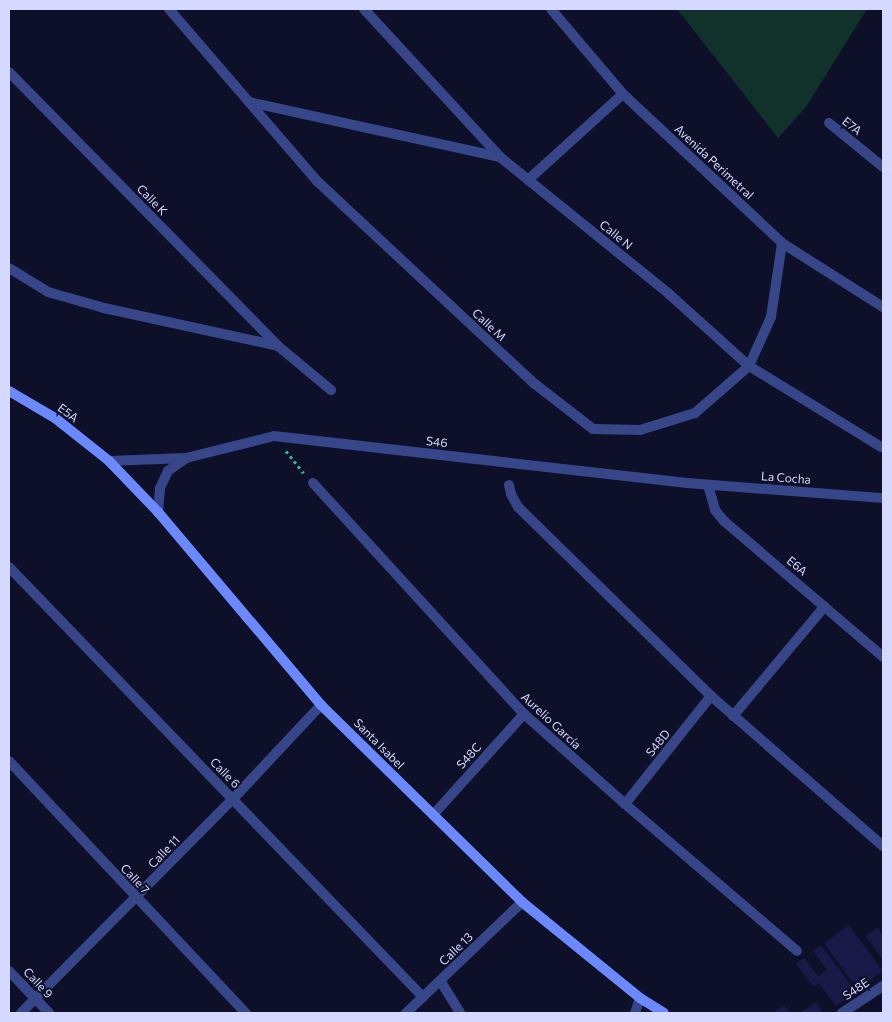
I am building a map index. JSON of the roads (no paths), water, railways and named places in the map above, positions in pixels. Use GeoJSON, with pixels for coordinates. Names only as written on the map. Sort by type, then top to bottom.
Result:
{"type":"FeatureCollection","features":[{"type":"Feature","properties":{"kind":"street","name":"Calle M"},"geometry":{"type":"LineString","coordinates":[[169,9],[317,181],[535,384],[593,428],[640,430],[695,413],[749,366],[771,317],[782,244]]}},
{"type":"Feature","properties":{"kind":"street","name":"Calle N"},"geometry":{"type":"LineString","coordinates":[[364,9],[500,157],[669,294],[749,366],[881,447]]}},
{"type":"Feature","properties":{"kind":"street","name":"Avenida Perimetral"},"geometry":{"type":"LineString","coordinates":[[551,9],[623,94],[782,244],[883,307]]}},
{"type":"Feature","properties":{"kind":"street","name":"Calle K"},"geometry":{"type":"LineString","coordinates":[[9,72],[278,346],[331,390]]}},
{"type":"Feature","properties":{"kind":"street"},"geometry":{"type":"LineString","coordinates":[[528,180],[623,94]]}},
{"type":"Feature","properties":{"kind":"street"},"geometry":{"type":"LineString","coordinates":[[249,102],[500,157]]}},
{"type":"Feature","properties":{"kind":"street","name":"E7A"},"geometry":{"type":"LineString","coordinates":[[829,123],[883,167]]}},
{"type":"Feature","properties":{"kind":"street","name":"Calle K"},"geometry":{"type":"LineString","coordinates":[[9,268],[48,292],[104,308],[278,346]]}},
{"type":"Feature","properties":{"kind":"street","name":"E5A"},"geometry":{"type":"LineString","coordinates":[[9,391],[55,418],[109,461]]}},
{"type":"Feature","properties":{"kind":"street","name":"S46"},"geometry":{"type":"LineString","coordinates":[[109,461],[186,458],[274,436],[687,483]]}},
{"type":"Feature","properties":{"kind":"street","name":"S46"},"geometry":{"type":"LineString","coordinates":[[158,512],[160,488],[168,471],[186,458]]}},
{"type":"Feature","properties":{"kind":"street","name":"Santa Isabel"},"geometry":{"type":"LineString","coordinates":[[109,461],[158,512],[321,705],[522,902],[640,998],[664,1013]]}},
{"type":"Feature","properties":{"kind":"street","name":"Aurelio García"},"geometry":{"type":"LineString","coordinates":[[313,483],[524,714],[625,804],[797,951]]}},
{"type":"Feature","properties":{"kind":"street","name":"La Cocha"},"geometry":{"type":"LineString","coordinates":[[687,483],[883,498]]}},
{"type":"Feature","properties":{"kind":"street"},"geometry":{"type":"LineString","coordinates":[[509,485],[511,494],[518,507],[711,696],[883,846]]}},
{"type":"Feature","properties":{"kind":"street","name":"E6A"},"geometry":{"type":"LineString","coordinates":[[708,485],[713,505],[724,521],[883,657]]}},
{"type":"Feature","properties":{"kind":"street","name":"Calle 6"},"geometry":{"type":"LineString","coordinates":[[9,567],[15,576],[423,997]]}},
{"type":"Feature","properties":{"kind":"street"},"geometry":{"type":"LineString","coordinates":[[733,716],[825,606]]}},
{"type":"Feature","properties":{"kind":"street","name":"S48D"},"geometry":{"type":"LineString","coordinates":[[625,804],[711,696]]}},
{"type":"Feature","properties":{"kind":"street","name":"Calle 11"},"geometry":{"type":"LineString","coordinates":[[21,1013],[233,799],[321,705]]}},
{"type":"Feature","properties":{"kind":"street","name":"S48C"},"geometry":{"type":"LineString","coordinates":[[433,815],[524,714]]}},
{"type":"Feature","properties":{"kind":"street","name":"Calle 7"},"geometry":{"type":"LineString","coordinates":[[9,760],[136,898],[246,1013]]}},
{"type":"Feature","properties":{"kind":"street","name":"Calle 13"},"geometry":{"type":"LineString","coordinates":[[406,1013],[441,982],[522,902]]}},
{"type":"Feature","properties":{"kind":"street","name":"Calle 9"},"geometry":{"type":"LineString","coordinates":[[9,971],[49,1013]]}},
{"type":"Feature","properties":{"kind":"street"},"geometry":{"type":"LineString","coordinates":[[441,982],[460,1013]]}},
{"type":"Feature","properties":{"kind":"street","name":"S48E"},"geometry":{"type":"LineString","coordinates":[[842,1013],[883,986]]}},
{"type":"Feature","properties":{"kind":"street"},"geometry":{"type":"LineString","coordinates":[[634,1013],[640,998]]}}]}
